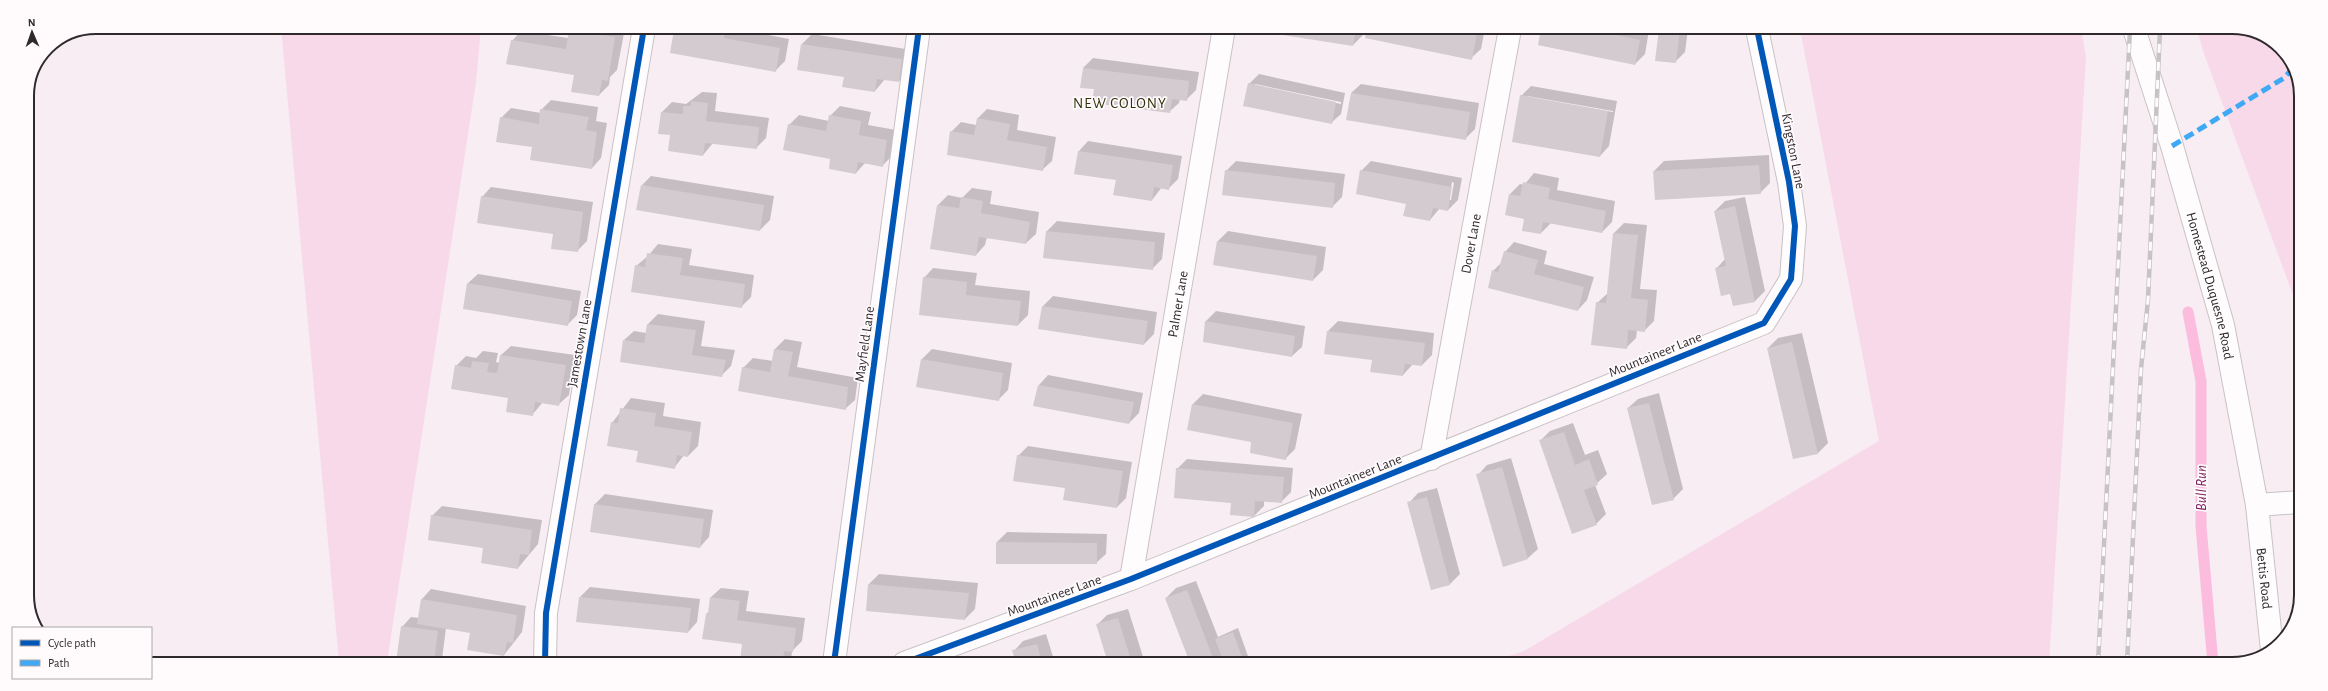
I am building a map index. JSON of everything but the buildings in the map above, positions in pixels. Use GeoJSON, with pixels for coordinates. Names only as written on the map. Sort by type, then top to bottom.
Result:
{"type":"FeatureCollection","features":[{"type":"Feature","properties":{"kind":"street","name":"Jamestown Lane"},"geometry":{"type":"LineString","coordinates":[[545,657],[546,613],[643,34]]}},
{"type":"Feature","properties":{"kind":"street","name":"Mayfield Lane"},"geometry":{"type":"LineString","coordinates":[[835,657],[918,34]]}},
{"type":"Feature","properties":{"kind":"street","name":"Palmer Lane"},"geometry":{"type":"LineString","coordinates":[[1131,579],[1223,34]]}},
{"type":"Feature","properties":{"kind":"street","name":"Dover Lane"},"geometry":{"type":"LineString","coordinates":[[1430,459],[1509,34]]}},
{"type":"Feature","properties":{"kind":"street","name":"Kingston Lane"},"geometry":{"type":"LineString","coordinates":[[1758,34],[1789,182],[1795,226],[1791,279]]}},
{"type":"Feature","properties":{"kind":"street","name":"Homestead Duquesne Road"},"geometry":{"type":"LineString","coordinates":[[2136,34],[2172,146],[2224,326],[2257,505]]}},
{"type":"Feature","properties":{"kind":"street","name":"Mountaineer Lane"},"geometry":{"type":"LineString","coordinates":[[920,657],[1131,579],[1764,323],[1791,279]]}},
{"type":"Feature","properties":{"kind":"street"},"geometry":{"type":"LineString","coordinates":[[2257,505],[2294,502]]}},
{"type":"Feature","properties":{"kind":"street","name":"Bettis Road"},"geometry":{"type":"LineString","coordinates":[[2257,505],[2271,643]]}},
{"type":"Feature","properties":{"kind":"shaded area"},"geometry":{"type":"Polygon","coordinates":[[[282,34],[480,34],[476,82],[388,657],[339,657],[282,34]]]}},
{"type":"Feature","properties":{"kind":"shaded area"},"geometry":{"type":"Polygon","coordinates":[[[1801,34],[2082,34],[2086,57],[2049,657],[1506,657],[1524,651],[1879,441],[1801,34]]]}},
{"type":"Feature","properties":{"kind":"shaded area"},"geometry":{"type":"Polygon","coordinates":[[[2198,34],[2232,34],[2248,36],[2266,44],[2276,52],[2286,65],[2292,80],[2294,92],[2294,298],[2203,51],[2198,34]]]}},
{"type":"Feature","properties":{"kind":"waterway","name":"Bull Run"},"geometry":{"type":"LineString","coordinates":[[2188,312],[2201,381],[2201,526],[2212,657]]}},
{"type":"Feature","properties":{"kind":"railway"},"geometry":{"type":"LineString","coordinates":[[2098,657],[2130,34]]}},
{"type":"Feature","properties":{"kind":"railway"},"geometry":{"type":"LineString","coordinates":[[2127,657],[2141,369],[2148,300],[2160,34]]}},
{"type":"Feature","properties":{"kind":"marked path"},"geometry":{"type":"LineString","coordinates":[[2172,146],[2284,78],[2289,72]]}},
{"type":"Feature","properties":{"kind":"cycle path"},"geometry":{"type":"LineString","coordinates":[[545,657],[546,613],[643,34]]}},
{"type":"Feature","properties":{"kind":"cycle path"},"geometry":{"type":"LineString","coordinates":[[835,657],[918,34]]}},
{"type":"Feature","properties":{"kind":"cycle path"},"geometry":{"type":"LineString","coordinates":[[920,657],[1131,579],[1764,323],[1791,279],[1795,226],[1789,182],[1758,34]]}},
{"type":"Feature","properties":{"kind":"district","name":"NEW COLONY"},"geometry":{"type":"Point","coordinates":[1120,103]}}]}
